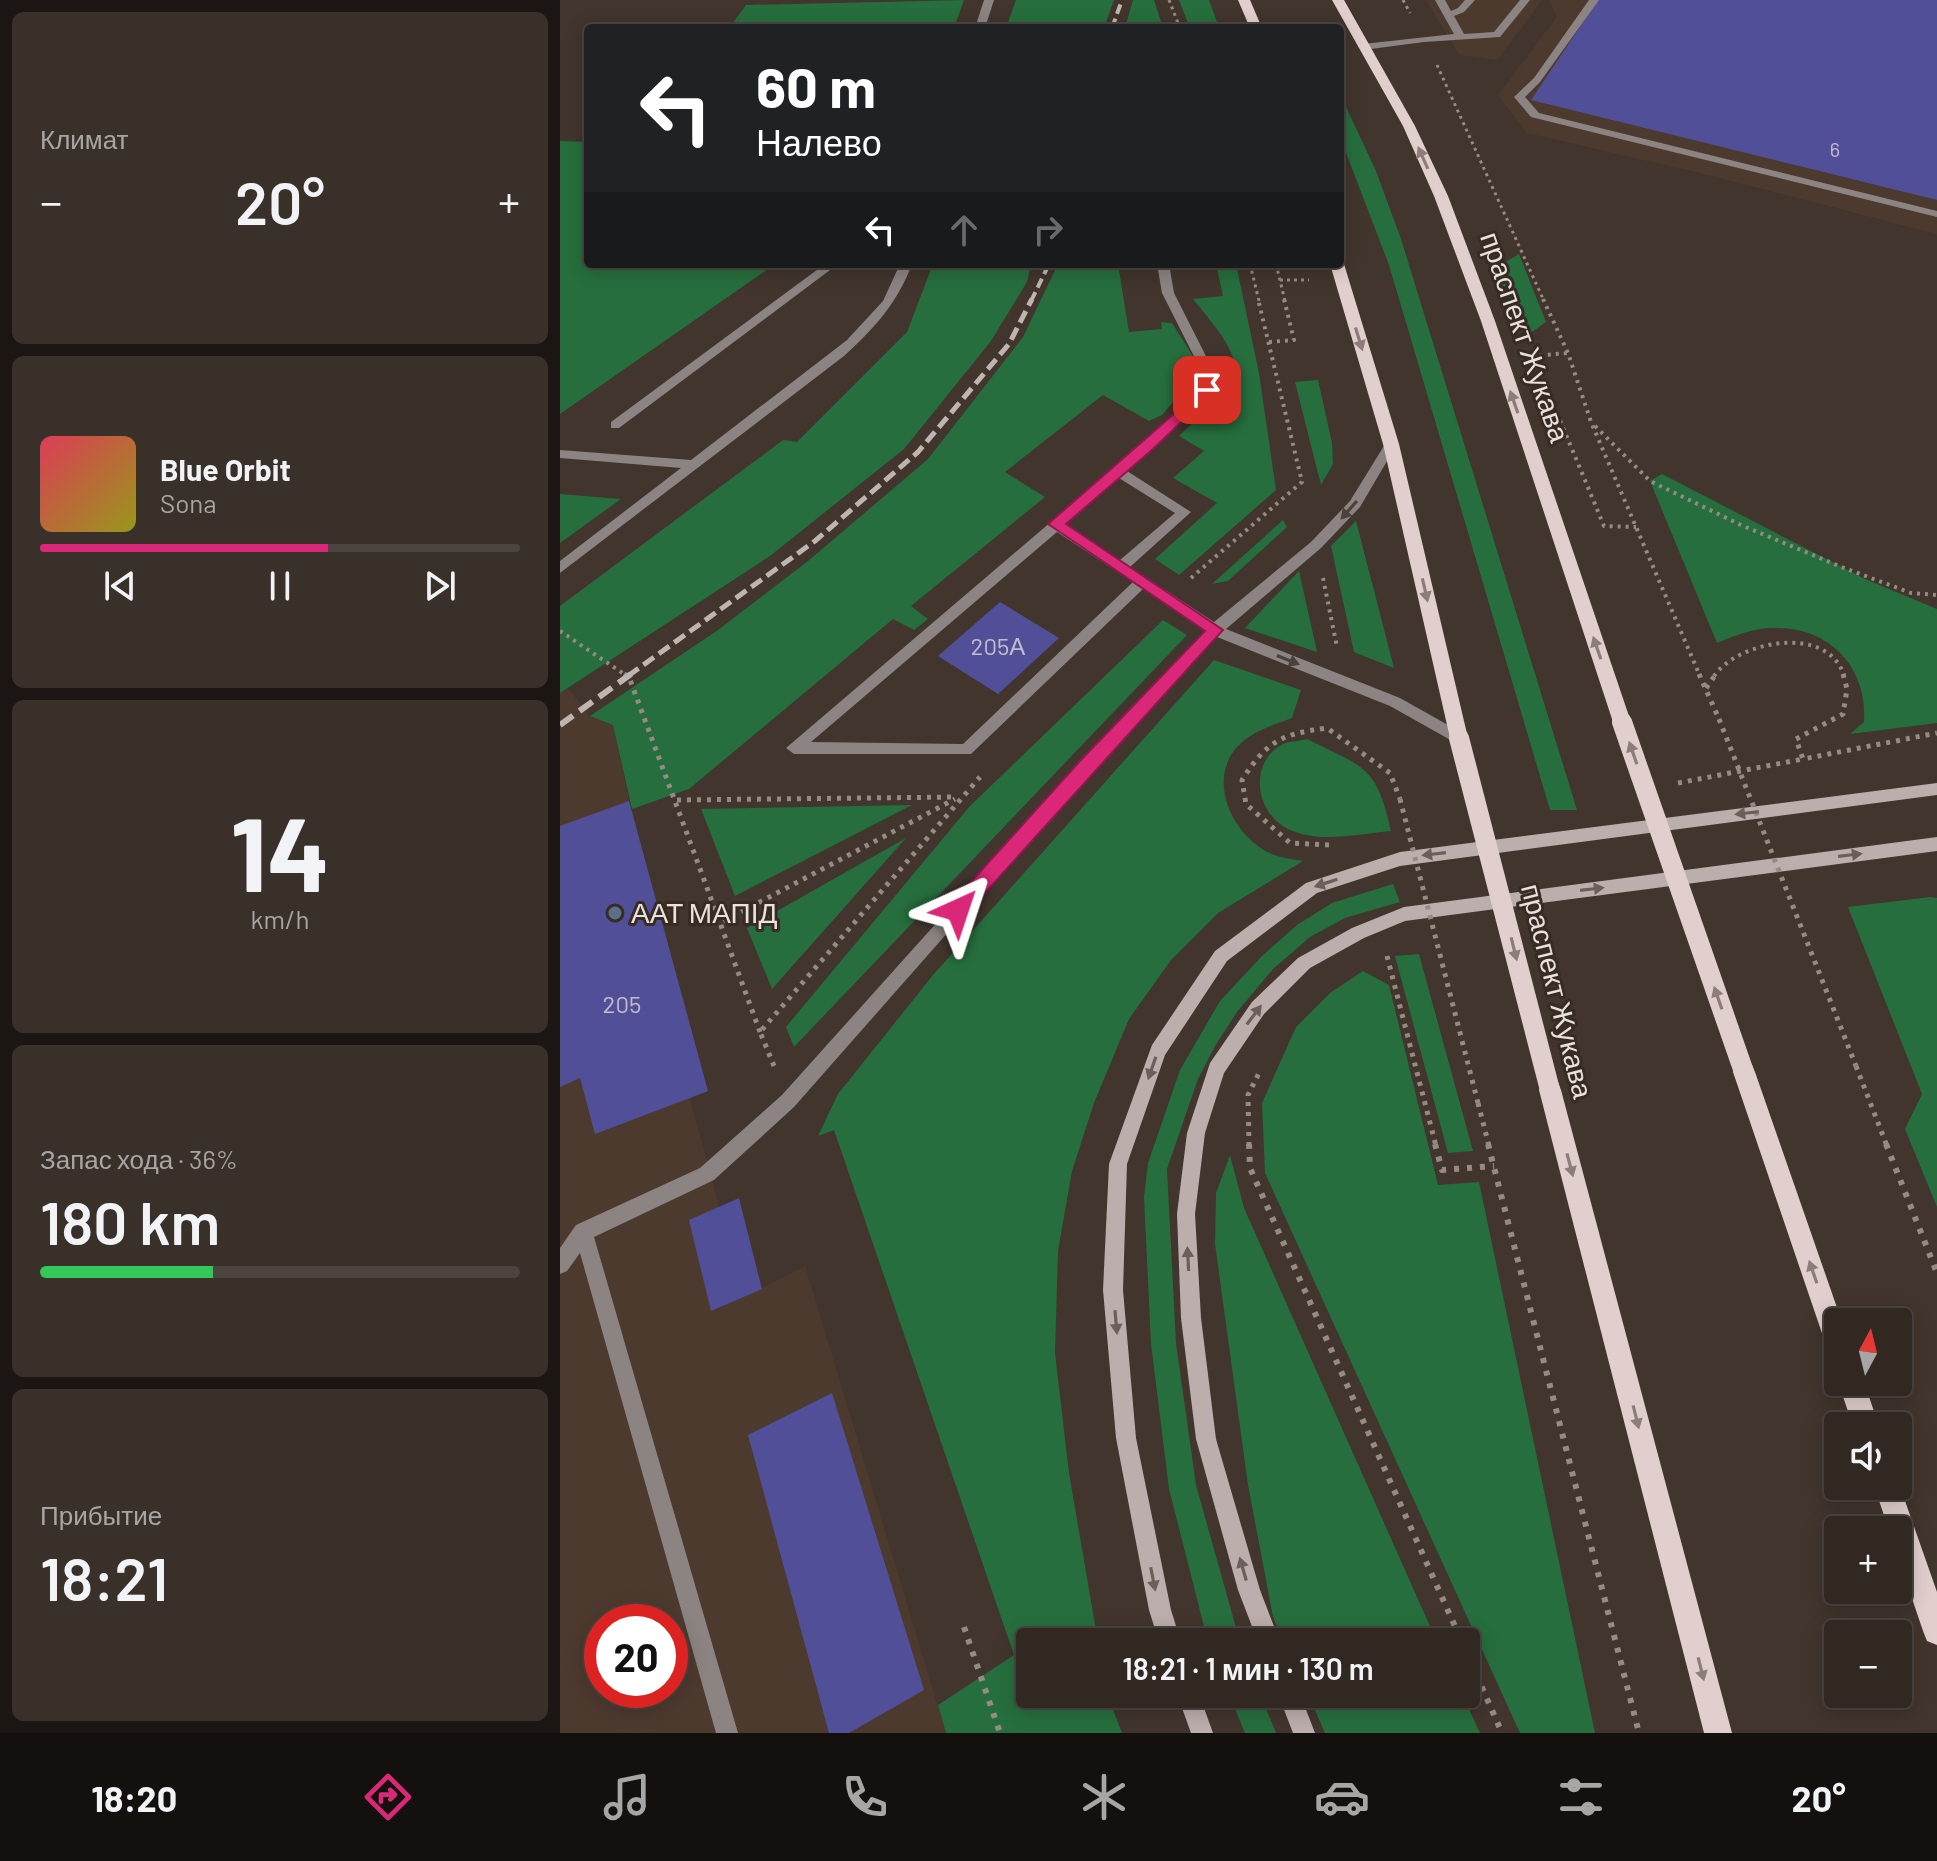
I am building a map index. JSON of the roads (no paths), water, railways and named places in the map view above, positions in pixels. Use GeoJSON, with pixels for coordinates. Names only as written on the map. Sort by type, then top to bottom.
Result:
{"type":"FeatureCollection","features":[{"type":"Feature","properties":{"kind":"main road"},"geometry":{"type":"LineString","coordinates":[[1244,0],[1254,24]]}},
{"type":"Feature","properties":{"kind":"main road","name":"праспект Жукава"},"geometry":{"type":"LineString","coordinates":[[1338,0],[1409,126],[1441,196],[1488,321],[1622,722],[1825,1308]]}},
{"type":"Feature","properties":{"kind":"main road","name":"праспект Жукава"},"geometry":{"type":"LineString","coordinates":[[1338,268],[1391,444],[1459,738],[1718,1733]]}},
{"type":"Feature","properties":{"kind":"main road"},"geometry":{"type":"LineString","coordinates":[[1166,1628],[1126,1438],[1113,1290],[1118,1164],[1158,1051],[1221,956],[1312,888],[1400,859],[1937,789]]}},
{"type":"Feature","properties":{"kind":"main road"},"geometry":{"type":"LineString","coordinates":[[1264,1628],[1249,1590],[1206,1439],[1191,1318],[1186,1214],[1196,1133],[1216,1069],[1258,1008],[1304,963],[1358,933],[1404,914],[1937,844]]}},
{"type":"Feature","properties":{"kind":"main road"},"geometry":{"type":"LineString","coordinates":[[1892,1500],[1937,1631]]}},
{"type":"Feature","properties":{"kind":"main road"},"geometry":{"type":"LineString","coordinates":[[1193,1708],[1202,1733]]}},
{"type":"Feature","properties":{"kind":"main road"},"geometry":{"type":"LineString","coordinates":[[1294,1708],[1304,1733]]}},
{"type":"Feature","properties":{"kind":"lane"},"geometry":{"type":"LineString","coordinates":[[981,24],[989,0]]}},
{"type":"Feature","properties":{"kind":"lane"},"geometry":{"type":"LineString","coordinates":[[1440,0],[1460,36]]}},
{"type":"Feature","properties":{"kind":"lane"},"geometry":{"type":"LineString","coordinates":[[1448,15],[1461,10],[1470,0]]}},
{"type":"Feature","properties":{"kind":"lane"},"geometry":{"type":"LineString","coordinates":[[1363,47],[1424,39],[1497,35],[1525,0]]}},
{"type":"Feature","properties":{"kind":"lane"},"geometry":{"type":"LineString","coordinates":[[1594,0],[1537,80],[1519,97],[1535,115],[1937,214]]}},
{"type":"Feature","properties":{"kind":"lane"},"geometry":{"type":"LineString","coordinates":[[615,425],[827,268]]}},
{"type":"Feature","properties":{"kind":"lane"},"geometry":{"type":"LineString","coordinates":[[560,568],[867,328],[896,293],[905,268]]}},
{"type":"Feature","properties":{"kind":"lane"},"geometry":{"type":"LineString","coordinates":[[1143,581],[966,750],[794,748],[1118,472],[1207,390],[1209,374],[1168,293],[1164,268]]}},
{"type":"Feature","properties":{"kind":"lane"},"geometry":{"type":"LineString","coordinates":[[560,1264],[583,1232],[707,1174],[788,1101],[1085,767],[1215,630],[1336,525],[1355,504],[1391,444]]}},
{"type":"Feature","properties":{"kind":"lane"},"geometry":{"type":"LineString","coordinates":[[560,454],[693,465]]}},
{"type":"Feature","properties":{"kind":"lane"},"geometry":{"type":"LineString","coordinates":[[1118,472],[1184,512],[1121,567]]}},
{"type":"Feature","properties":{"kind":"lane"},"geometry":{"type":"LineString","coordinates":[[1055,524],[1215,630],[1395,702],[1459,738]]}},
{"type":"Feature","properties":{"kind":"lane"},"geometry":{"type":"LineString","coordinates":[[583,1232],[727,1733]]}},
{"type":"Feature","properties":{"kind":"railway"},"geometry":{"type":"LineString","coordinates":[[1113,24],[1122,0]]}},
{"type":"Feature","properties":{"kind":"railway"},"geometry":{"type":"LineString","coordinates":[[1031,300],[1047,268]]}},
{"type":"Feature","properties":{"kind":"railway"},"geometry":{"type":"LineString","coordinates":[[628,676],[815,541],[918,452],[1009,344],[1031,300]]}},
{"type":"Feature","properties":{"kind":"railway"},"geometry":{"type":"LineString","coordinates":[[560,725],[631,674]]}},
{"type":"Feature","properties":{"kind":"place","name":"ААТ МАПІД"},"geometry":{"type":"Point","coordinates":[615,913]}}]}
